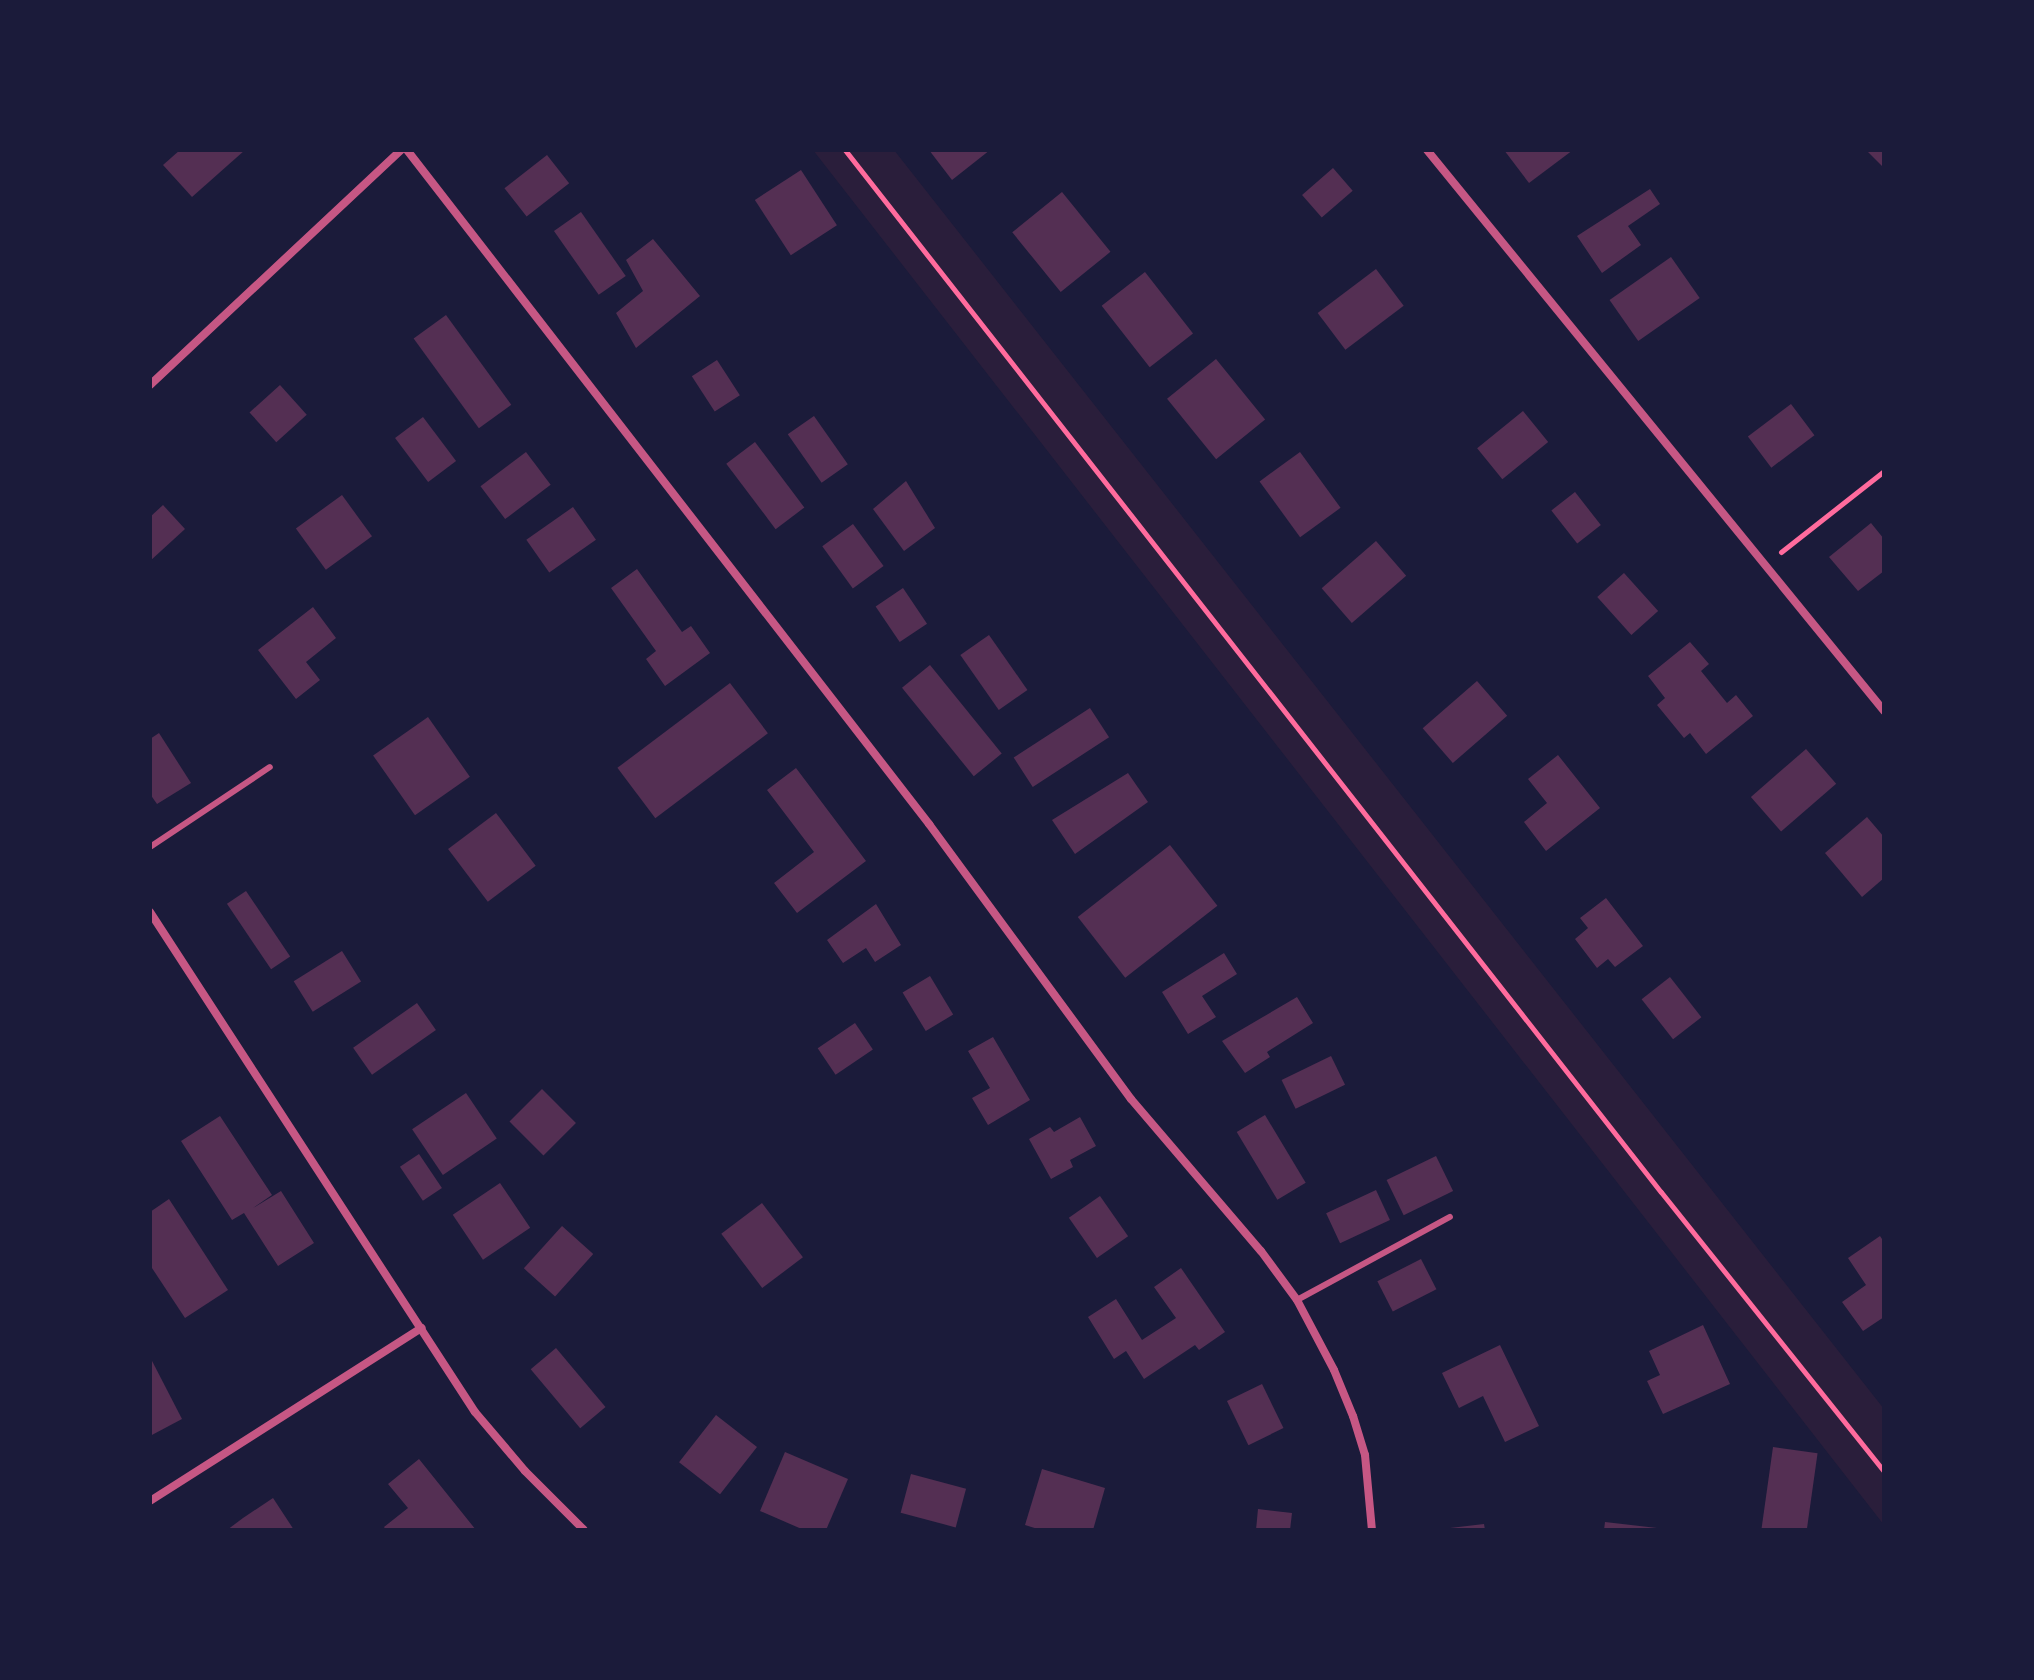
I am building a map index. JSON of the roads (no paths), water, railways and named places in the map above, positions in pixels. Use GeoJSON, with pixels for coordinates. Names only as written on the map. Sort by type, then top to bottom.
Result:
{"type":"FeatureCollection","features":[{"type":"Feature","properties":{"kind":"street"},"geometry":{"type":"LineString","coordinates":[[150,385],[401,150]]}},
{"type":"Feature","properties":{"kind":"street"},"geometry":{"type":"LineString","coordinates":[[407,150],[929,824],[1131,1099],[1261,1251],[1297,1300],[1334,1370],[1353,1416],[1365,1455],[1372,1530]]}},
{"type":"Feature","properties":{"kind":"street"},"geometry":{"type":"LineString","coordinates":[[1427,150],[1884,711]]}},
{"type":"Feature","properties":{"kind":"street"},"geometry":{"type":"LineString","coordinates":[[150,912],[475,1412],[525,1471],[584,1530]]}},
{"type":"Feature","properties":{"kind":"street"},"geometry":{"type":"LineString","coordinates":[[150,1501],[422,1328]]}},
{"type":"Feature","properties":{"kind":"lane"},"geometry":{"type":"LineString","coordinates":[[150,847],[270,767]]}},
{"type":"Feature","properties":{"kind":"lane"},"geometry":{"type":"LineString","coordinates":[[1297,1300],[1450,1217]]}}]}
